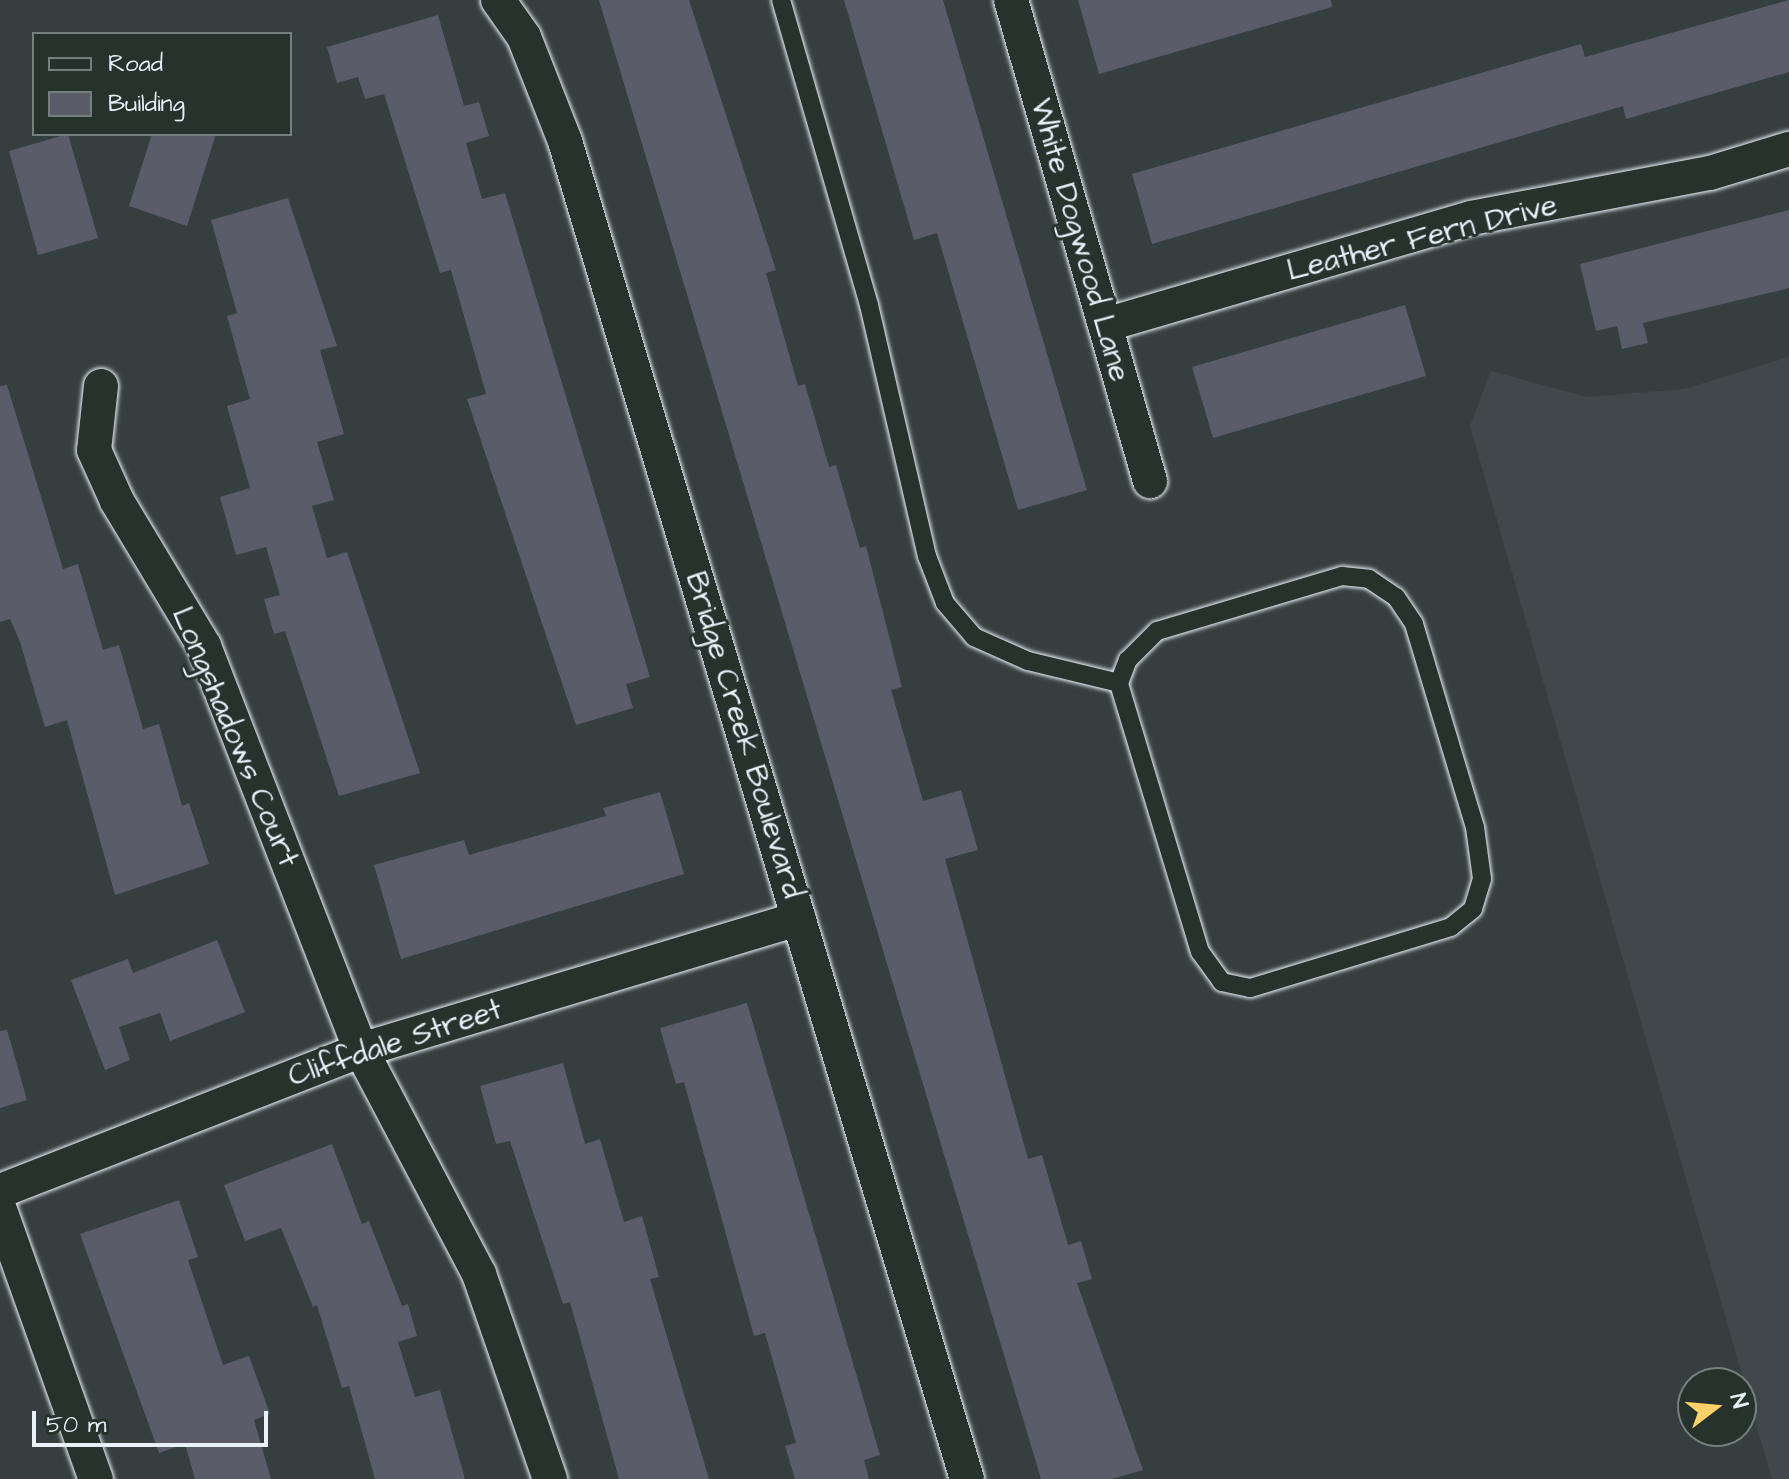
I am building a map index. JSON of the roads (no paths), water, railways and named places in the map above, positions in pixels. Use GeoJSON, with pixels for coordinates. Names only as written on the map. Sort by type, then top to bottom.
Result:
{"type":"FeatureCollection","features":[{"type":"Feature","properties":{"kind":"street","name":"Bridge Creek Boulevard"},"geometry":{"type":"LineString","coordinates":[[498,0],[524,37],[565,141],[967,1479]]}},
{"type":"Feature","properties":{"kind":"street","name":"White Dogwood Lane"},"geometry":{"type":"LineString","coordinates":[[1011,0],[1150,481]]}},
{"type":"Feature","properties":{"kind":"street","name":"Leather Fern Drive"},"geometry":{"type":"LineString","coordinates":[[1105,325],[1471,218],[1710,173],[1789,149]]}},
{"type":"Feature","properties":{"kind":"street","name":"Longshadows Court"},"geometry":{"type":"LineString","coordinates":[[101,386],[94,450],[117,501],[204,646],[361,1050],[479,1274],[550,1479]]}},
{"type":"Feature","properties":{"kind":"street","name":"Cliffdale Street"},"geometry":{"type":"LineString","coordinates":[[0,1191],[361,1050],[799,919]]}},
{"type":"Feature","properties":{"kind":"street"},"geometry":{"type":"LineString","coordinates":[[0,1210],[96,1479]]}},
{"type":"Feature","properties":{"kind":"lane"},"geometry":{"type":"LineString","coordinates":[[781,0],[869,305],[927,556],[945,603],[974,637],[1028,661],[1119,683]]}},
{"type":"Feature","properties":{"kind":"lane"},"geometry":{"type":"LineString","coordinates":[[1342,576],[1369,579],[1396,597],[1414,624],[1475,827],[1482,879],[1473,909],[1451,927],[1250,988],[1222,982],[1200,952],[1119,683],[1128,660],[1157,631],[1342,576]]}}]}
